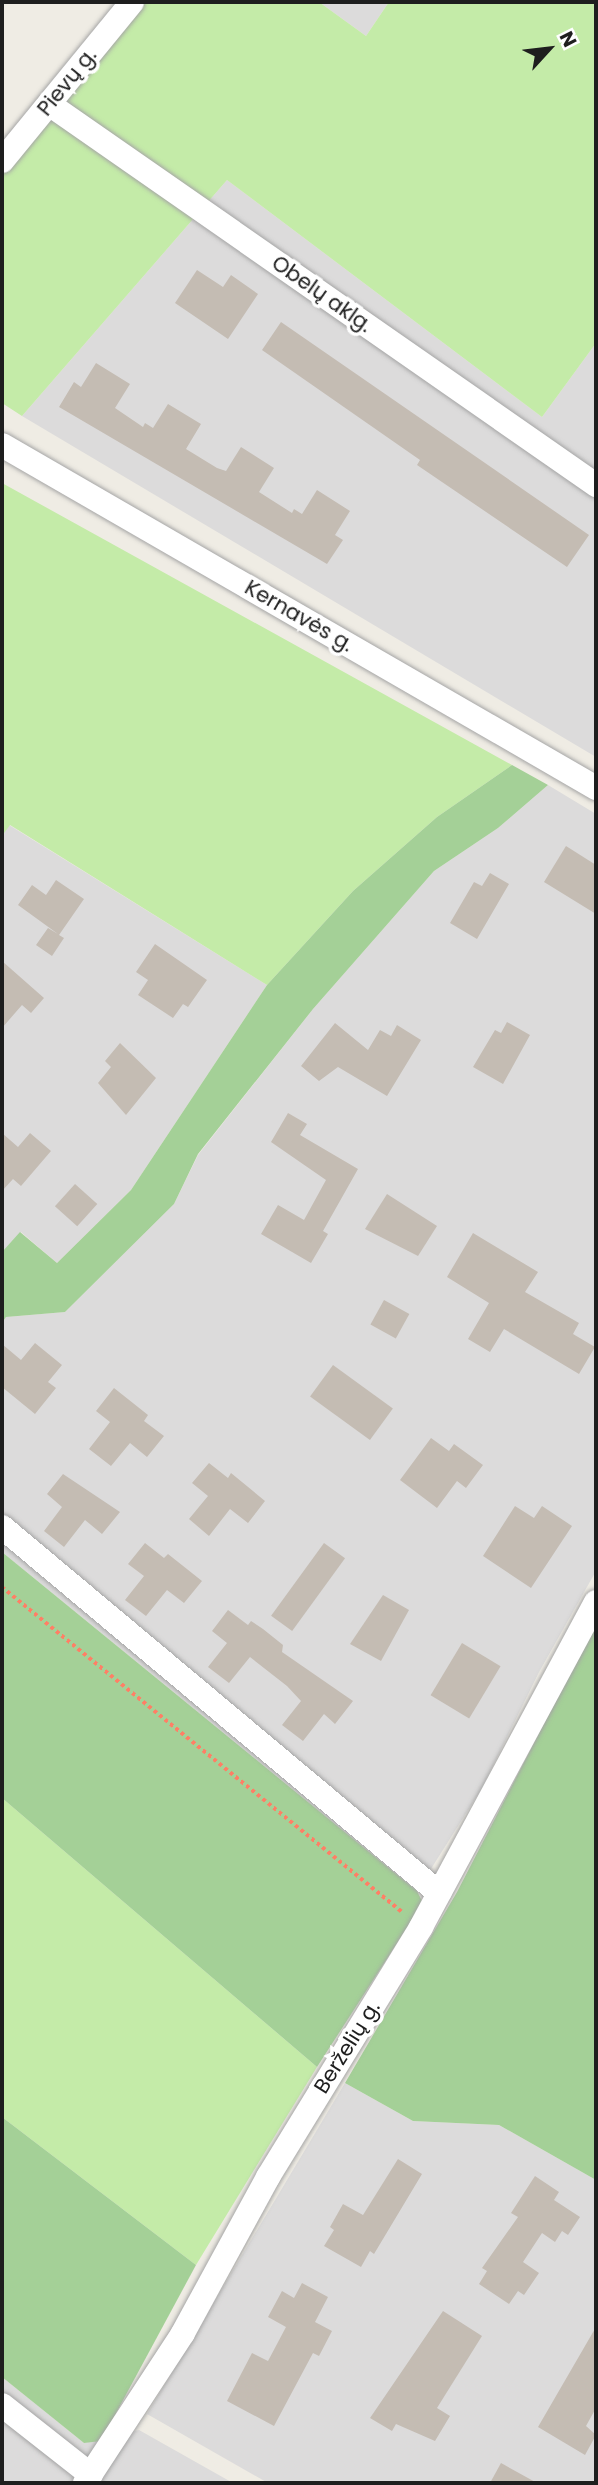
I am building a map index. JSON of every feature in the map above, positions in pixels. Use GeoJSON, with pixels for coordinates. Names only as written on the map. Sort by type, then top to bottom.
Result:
{"type":"FeatureCollection","features":[{"type":"Feature","properties":{"kind":"street","name":"Pievų g."},"geometry":{"type":"LineString","coordinates":[[2,161],[132,2]]}},
{"type":"Feature","properties":{"kind":"street","name":"Obelų aklg."},"geometry":{"type":"LineString","coordinates":[[49,104],[596,485]]}},
{"type":"Feature","properties":{"kind":"street","name":"Kernavės g."},"geometry":{"type":"LineString","coordinates":[[2,445],[596,788]]}},
{"type":"Feature","properties":{"kind":"street"},"geometry":{"type":"LineString","coordinates":[[2,1527],[439,1893]]}},
{"type":"Feature","properties":{"kind":"street","name":"Berželių g."},"geometry":{"type":"LineString","coordinates":[[88,2479],[183,2333],[268,2176],[421,1927],[596,1602]]}},
{"type":"Feature","properties":{"kind":"street"},"geometry":{"type":"LineString","coordinates":[[2,2405],[88,2479]]}},
{"type":"Feature","properties":{"kind":"path"},"geometry":{"type":"LineString","coordinates":[[2,1587],[421,1927]]}},
{"type":"Feature","properties":{"kind":"shaded area"},"geometry":{"type":"Polygon","coordinates":[[[319,2],[389,2],[366,36],[319,2]]]}},
{"type":"Feature","properties":{"kind":"shaded area"},"geometry":{"type":"Polygon","coordinates":[[[227,180],[542,417],[596,343],[596,757],[22,416],[227,180]]]}},
{"type":"Feature","properties":{"kind":"shaded area"},"geometry":{"type":"Polygon","coordinates":[[[548,785],[596,814],[596,1571],[539,1672],[482,1788],[417,1891],[2,1552],[2,1323],[6,1317],[65,1312],[174,1204],[198,1155],[313,1009],[434,871],[498,828],[548,785]]]}},
{"type":"Feature","properties":{"kind":"shaded area"},"geometry":{"type":"Polygon","coordinates":[[[9,825],[267,985],[131,1190],[57,1263],[21,1232],[2,1252],[2,836],[9,825]]]}},
{"type":"Feature","properties":{"kind":"shaded area"},"geometry":{"type":"Polygon","coordinates":[[[345,2083],[413,2121],[499,2125],[596,2180],[596,2483],[268,2483],[147,2414],[345,2083]]]}},
{"type":"Feature","properties":{"kind":"shaded area"},"geometry":{"type":"Polygon","coordinates":[[[2,2377],[84,2443],[139,2430],[233,2483],[2,2483],[2,2377]]]}},
{"type":"Feature","properties":{"kind":"green space"},"geometry":{"type":"Polygon","coordinates":[[[143,2],[319,2],[366,36],[389,2],[596,2],[596,343],[542,417],[227,180],[22,416],[2,403],[2,175],[143,2]]]}},
{"type":"Feature","properties":{"kind":"green space"},"geometry":{"type":"Polygon","coordinates":[[[2,483],[512,765],[437,817],[353,891],[267,985],[10,825],[2,836],[2,483]]]}},
{"type":"Feature","properties":{"kind":"green space"},"geometry":{"type":"Polygon","coordinates":[[[512,765],[548,785],[498,828],[434,871],[313,1009],[198,1154],[174,1204],[65,1312],[6,1317],[2,1323],[2,1252],[20,1232],[57,1263],[131,1190],[267,985],[353,891],[437,817],[512,765]]]}},
{"type":"Feature","properties":{"kind":"green space"},"geometry":{"type":"Polygon","coordinates":[[[2,1552],[417,1891],[423,1903],[317,2067],[2,1798],[2,1552]]]}},
{"type":"Feature","properties":{"kind":"green space"},"geometry":{"type":"Polygon","coordinates":[[[596,1623],[596,2180],[499,2125],[413,2121],[345,2083],[457,1892],[596,1623]]]}},
{"type":"Feature","properties":{"kind":"green space"},"geometry":{"type":"Polygon","coordinates":[[[2,1798],[317,2067],[196,2265],[2,2117],[2,1798]]]}},
{"type":"Feature","properties":{"kind":"green space"},"geometry":{"type":"Polygon","coordinates":[[[2,2117],[196,2265],[101,2441],[84,2443],[2,2377],[2,2117]]]}},
{"type":"Feature","properties":{"kind":"building"},"geometry":{"type":"Polygon","coordinates":[[[197,270],[223,287],[231,275],[258,294],[228,339],[175,303],[197,270]]]}},
{"type":"Feature","properties":{"kind":"building"},"geometry":{"type":"Polygon","coordinates":[[[281,322],[589,535],[567,567],[417,465],[420,460],[262,350],[281,322]]]}},
{"type":"Feature","properties":{"kind":"building"},"geometry":{"type":"Polygon","coordinates":[[[96,363],[130,384],[115,408],[143,427],[145,423],[153,428],[168,404],[201,424],[186,449],[217,468],[226,471],[241,447],[274,468],[259,492],[292,513],[294,509],[302,514],[317,490],[350,511],[335,535],[343,540],[327,564],[59,407],[74,382],[81,387],[96,363]]]}},
{"type":"Feature","properties":{"kind":"building"},"geometry":{"type":"Polygon","coordinates":[[[566,846],[596,865],[596,914],[544,882],[566,846]]]}},
{"type":"Feature","properties":{"kind":"building"},"geometry":{"type":"Polygon","coordinates":[[[490,873],[509,884],[477,939],[450,923],[474,882],[482,886],[490,873]]]}},
{"type":"Feature","properties":{"kind":"building"},"geometry":{"type":"Polygon","coordinates":[[[56,880],[84,899],[59,935],[64,938],[52,956],[36,945],[48,928],[58,934],[18,905],[32,885],[46,895],[56,880]]]}},
{"type":"Feature","properties":{"kind":"building"},"geometry":{"type":"Polygon","coordinates":[[[155,944],[207,980],[188,1007],[183,1004],[173,1018],[138,995],[148,980],[136,972],[155,944]]]}},
{"type":"Feature","properties":{"kind":"building"},"geometry":{"type":"Polygon","coordinates":[[[2,961],[44,998],[31,1013],[22,1005],[2,1028],[2,961]]]}},
{"type":"Feature","properties":{"kind":"building"},"geometry":{"type":"Polygon","coordinates":[[[507,1022],[530,1035],[503,1084],[473,1067],[495,1030],[501,1033],[507,1022]]]}},
{"type":"Feature","properties":{"kind":"building"},"geometry":{"type":"Polygon","coordinates":[[[335,1023],[368,1050],[380,1030],[391,1036],[397,1025],[421,1040],[387,1096],[338,1067],[319,1081],[301,1066],[335,1023]]]}},
{"type":"Feature","properties":{"kind":"building"},"geometry":{"type":"Polygon","coordinates":[[[120,1043],[156,1078],[126,1115],[98,1083],[111,1067],[105,1061],[120,1043]]]}},
{"type":"Feature","properties":{"kind":"building"},"geometry":{"type":"Polygon","coordinates":[[[288,1113],[307,1124],[300,1135],[358,1169],[323,1231],[328,1234],[311,1263],[261,1234],[278,1205],[304,1220],[326,1180],[271,1142],[288,1113]]]}},
{"type":"Feature","properties":{"kind":"building"},"geometry":{"type":"Polygon","coordinates":[[[2,1133],[18,1147],[30,1133],[51,1151],[21,1186],[13,1179],[2,1191],[2,1133]]]}},
{"type":"Feature","properties":{"kind":"building"},"geometry":{"type":"Polygon","coordinates":[[[75,1184],[97,1204],[77,1226],[55,1206],[75,1184]]]}},
{"type":"Feature","properties":{"kind":"building"},"geometry":{"type":"Polygon","coordinates":[[[387,1194],[437,1226],[418,1256],[365,1229],[387,1194]]]}},
{"type":"Feature","properties":{"kind":"building"},"geometry":{"type":"Polygon","coordinates":[[[473,1233],[538,1272],[525,1292],[579,1323],[573,1334],[595,1347],[579,1374],[504,1329],[490,1352],[468,1339],[489,1303],[447,1277],[473,1233]]]}},
{"type":"Feature","properties":{"kind":"building"},"geometry":{"type":"Polygon","coordinates":[[[384,1300],[409,1314],[396,1339],[370,1324],[384,1300]]]}},
{"type":"Feature","properties":{"kind":"building"},"geometry":{"type":"Polygon","coordinates":[[[35,1343],[62,1365],[48,1382],[56,1388],[35,1414],[2,1387],[2,1344],[21,1360],[35,1343]]]}},
{"type":"Feature","properties":{"kind":"building"},"geometry":{"type":"Polygon","coordinates":[[[333,1365],[393,1408],[370,1440],[310,1397],[333,1365]]]}},
{"type":"Feature","properties":{"kind":"building"},"geometry":{"type":"Polygon","coordinates":[[[114,1388],[148,1415],[144,1421],[164,1436],[147,1457],[130,1443],[111,1466],[89,1449],[110,1422],[96,1411],[114,1388]]]}},
{"type":"Feature","properties":{"kind":"building"},"geometry":{"type":"Polygon","coordinates":[[[431,1438],[449,1451],[454,1444],[483,1465],[466,1488],[457,1481],[437,1508],[400,1480],[431,1438]]]}},
{"type":"Feature","properties":{"kind":"building"},"geometry":{"type":"Polygon","coordinates":[[[209,1463],[228,1478],[231,1473],[265,1501],[248,1523],[230,1509],[209,1536],[189,1519],[208,1496],[192,1483],[209,1463]]]}},
{"type":"Feature","properties":{"kind":"building"},"geometry":{"type":"Polygon","coordinates":[[[63,1474],[120,1512],[102,1534],[85,1520],[64,1547],[44,1531],[62,1507],[47,1494],[63,1474]]]}},
{"type":"Feature","properties":{"kind":"building"},"geometry":{"type":"Polygon","coordinates":[[[515,1506],[534,1518],[542,1506],[572,1526],[531,1588],[483,1556],[515,1506]]]}},
{"type":"Feature","properties":{"kind":"building"},"geometry":{"type":"Polygon","coordinates":[[[145,1543],[164,1558],[168,1554],[202,1581],[184,1603],[167,1590],[146,1616],[125,1600],[144,1576],[128,1564],[145,1543]]]}},
{"type":"Feature","properties":{"kind":"building"},"geometry":{"type":"Polygon","coordinates":[[[324,1543],[345,1558],[292,1631],[271,1616],[324,1543]]]}},
{"type":"Feature","properties":{"kind":"building"},"geometry":{"type":"Polygon","coordinates":[[[383,1595],[409,1610],[381,1661],[350,1644],[383,1595]]]}},
{"type":"Feature","properties":{"kind":"building"},"geometry":{"type":"Polygon","coordinates":[[[228,1610],[248,1625],[251,1621],[263,1629],[283,1645],[282,1652],[353,1701],[335,1724],[324,1714],[303,1741],[282,1725],[301,1701],[287,1686],[250,1657],[229,1683],[208,1667],[227,1643],[212,1631],[228,1610]]]}},
{"type":"Feature","properties":{"kind":"building"},"geometry":{"type":"Polygon","coordinates":[[[462,1643],[501,1666],[469,1718],[431,1695],[462,1643]]]}},
{"type":"Feature","properties":{"kind":"building"},"geometry":{"type":"Polygon","coordinates":[[[398,2159],[422,2174],[374,2254],[370,2251],[361,2267],[324,2246],[334,2230],[330,2227],[343,2204],[363,2215],[398,2159]]]}},
{"type":"Feature","properties":{"kind":"building"},"geometry":{"type":"Polygon","coordinates":[[[535,2176],[559,2192],[554,2200],[580,2217],[568,2235],[562,2231],[555,2242],[542,2233],[523,2262],[539,2273],[524,2295],[518,2291],[509,2304],[479,2284],[487,2271],[482,2268],[518,2217],[511,2213],[535,2176]]]}},
{"type":"Feature","properties":{"kind":"building"},"geometry":{"type":"Polygon","coordinates":[[[302,2283],[328,2297],[315,2322],[332,2331],[319,2356],[313,2353],[274,2426],[227,2401],[252,2353],[268,2361],[286,2327],[268,2317],[282,2291],[294,2298],[302,2283]]]}},
{"type":"Feature","properties":{"kind":"building"},"geometry":{"type":"Polygon","coordinates":[[[443,2311],[482,2336],[437,2408],[450,2416],[435,2441],[396,2424],[392,2431],[370,2418],[443,2311]]]}},
{"type":"Feature","properties":{"kind":"building"},"geometry":{"type":"Polygon","coordinates":[[[596,2327],[596,2408],[586,2426],[596,2435],[585,2455],[538,2427],[596,2327]]]}},
{"type":"Feature","properties":{"kind":"building"},"geometry":{"type":"Polygon","coordinates":[[[501,2463],[537,2483],[490,2483],[501,2463]]]}}]}
